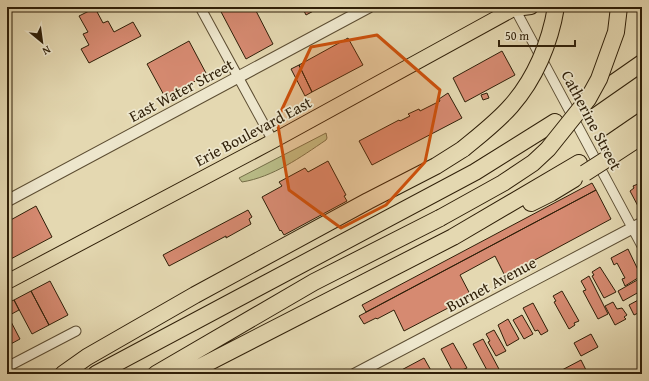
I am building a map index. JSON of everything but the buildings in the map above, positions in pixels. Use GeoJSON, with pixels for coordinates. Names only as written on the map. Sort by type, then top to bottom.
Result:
{"type":"FeatureCollection","features":[{"type":"Feature","properties":{"kind":"highway"},"geometry":{"type":"LineString","coordinates":[[64,374],[86,357],[195,295],[436,166],[463,149],[496,122],[526,87],[538,65],[548,39],[556,7]]}},
{"type":"Feature","properties":{"kind":"highway"},"geometry":{"type":"LineString","coordinates":[[156,374],[314,282],[440,218],[504,183],[533,163],[548,149],[588,99],[599,79],[616,32],[619,7]]}},
{"type":"Feature","properties":{"kind":"highway"},"geometry":{"type":"LineString","coordinates":[[96,374],[475,172],[586,102],[642,63]]}},
{"type":"Feature","properties":{"kind":"highway"},"geometry":{"type":"LineString","coordinates":[[610,150],[642,121]]}},
{"type":"Feature","properties":{"kind":"highway"},"geometry":{"type":"LineString","coordinates":[[186,374],[453,237],[582,168],[610,150],[642,136]]}},
{"type":"Feature","properties":{"kind":"main road","name":"Erie Boulevard East"},"geometry":{"type":"LineString","coordinates":[[7,282],[273,140],[515,8],[531,7]]}},
{"type":"Feature","properties":{"kind":"street"},"geometry":{"type":"LineString","coordinates":[[200,7],[273,140]]}},
{"type":"Feature","properties":{"kind":"street","name":"East Water Street"},"geometry":{"type":"LineString","coordinates":[[7,201],[369,7]]}},
{"type":"Feature","properties":{"kind":"street","name":"Catherine Street"},"geometry":{"type":"LineString","coordinates":[[515,8],[637,225],[642,246]]}},
{"type":"Feature","properties":{"kind":"street","name":"Burnet Avenue"},"geometry":{"type":"LineString","coordinates":[[355,374],[637,225]]}},
{"type":"Feature","properties":{"kind":"street"},"geometry":{"type":"LineString","coordinates":[[7,367],[76,331]]}},
{"type":"Feature","properties":{"kind":"highlighted area"},"geometry":{"type":"Polygon","coordinates":[[[377,35],[440,90],[425,162],[386,205],[341,228],[289,190],[277,120],[311,47],[377,35]]]}},
{"type":"Feature","properties":{"kind":"green space"},"geometry":{"type":"Polygon","coordinates":[[[326,133],[326,140],[286,166],[265,176],[242,182],[239,178],[326,133]]]}}]}
